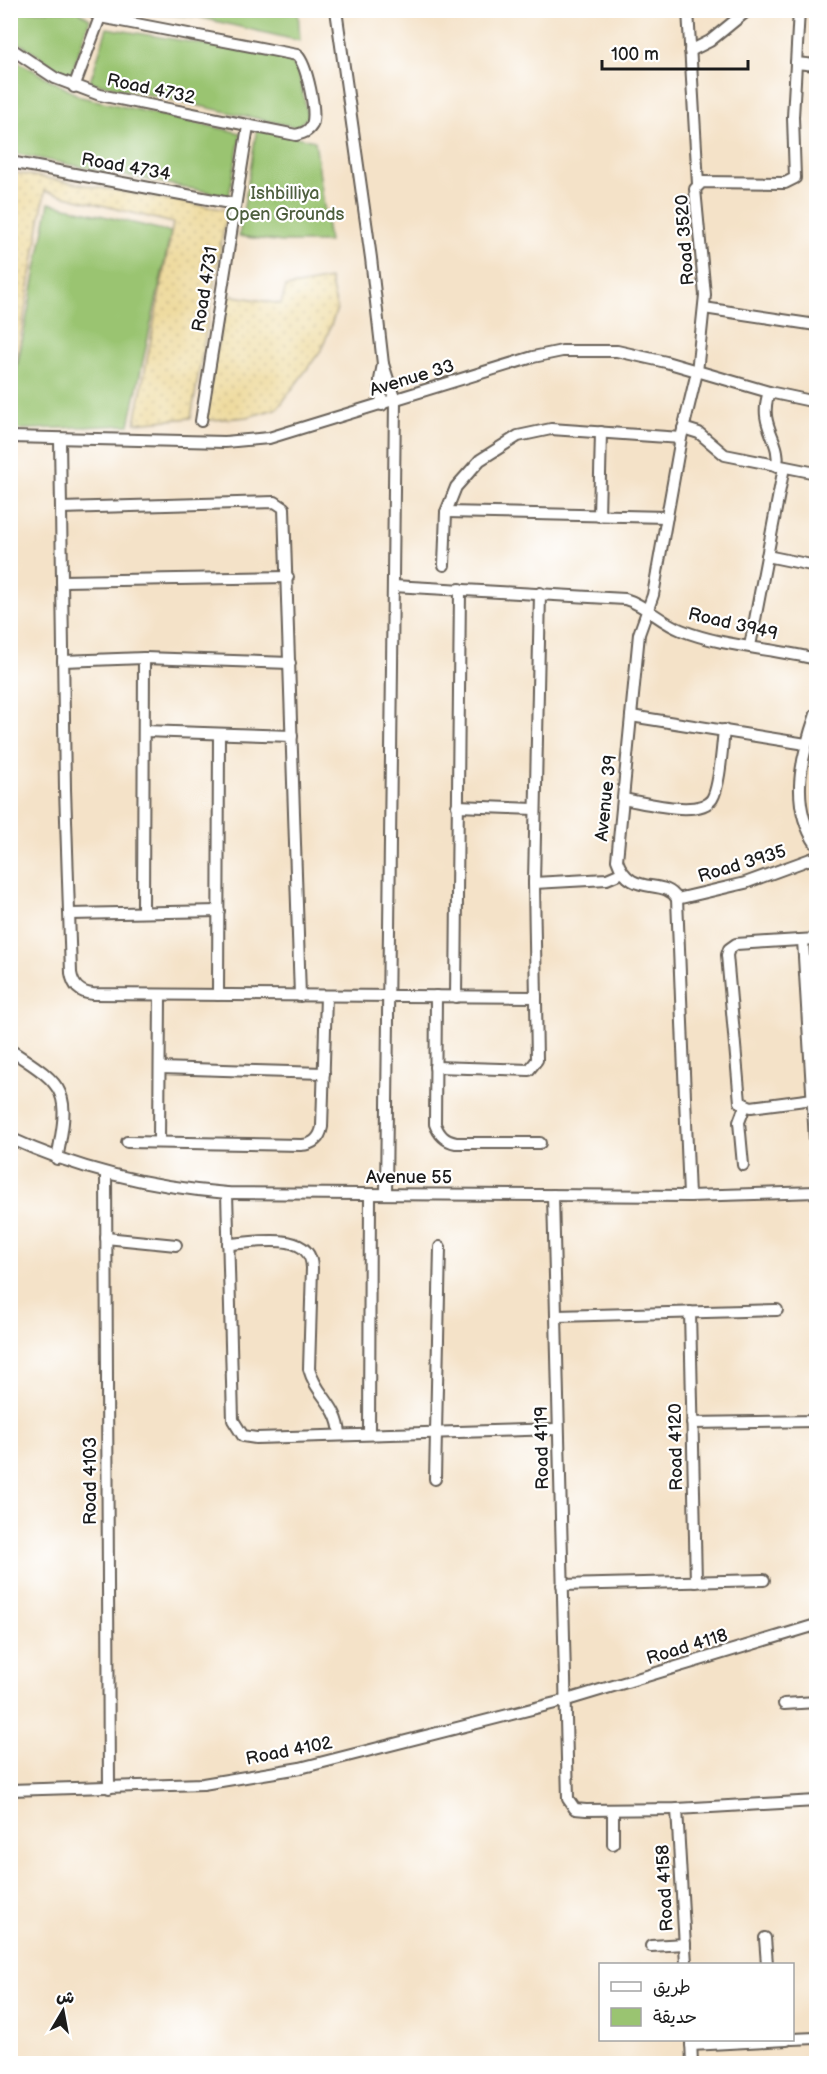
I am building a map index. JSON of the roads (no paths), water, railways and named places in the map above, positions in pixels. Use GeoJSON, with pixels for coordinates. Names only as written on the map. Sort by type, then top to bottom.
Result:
{"type":"FeatureCollection","features":[{"type":"Feature","properties":{"kind":"street"},"geometry":{"type":"LineString","coordinates":[[74,87],[100,17],[90,10]]}},
{"type":"Feature","properties":{"kind":"street"},"geometry":{"type":"LineString","coordinates":[[336,10],[370,246],[383,364],[395,401],[386,1194]]}},
{"type":"Feature","properties":{"kind":"street"},"geometry":{"type":"LineString","coordinates":[[688,10],[698,184]]}},
{"type":"Feature","properties":{"kind":"street"},"geometry":{"type":"LineString","coordinates":[[690,51],[710,41],[748,10]]}},
{"type":"Feature","properties":{"kind":"street","name":"Road 3520"},"geometry":{"type":"LineString","coordinates":[[697,372],[704,308],[703,272],[695,195],[698,184],[793,181],[796,174],[793,117],[799,10]]}},
{"type":"Feature","properties":{"kind":"street","name":"Road 4732"},"geometry":{"type":"LineString","coordinates":[[10,48],[74,87],[296,135],[306,133],[312,126],[313,116],[306,68],[297,55],[100,17]]}},
{"type":"Feature","properties":{"kind":"street"},"geometry":{"type":"LineString","coordinates":[[796,63],[816,64]]}},
{"type":"Feature","properties":{"kind":"street","name":"Road 4731"},"geometry":{"type":"LineString","coordinates":[[201,421],[248,126]]}},
{"type":"Feature","properties":{"kind":"street","name":"Road 4734"},"geometry":{"type":"LineString","coordinates":[[10,162],[235,204]]}},
{"type":"Feature","properties":{"kind":"street"},"geometry":{"type":"LineString","coordinates":[[704,308],[816,325]]}},
{"type":"Feature","properties":{"kind":"street","name":"Avenue 33"},"geometry":{"type":"LineString","coordinates":[[10,437],[250,441],[395,401],[533,357],[562,351],[617,351],[769,392],[816,402]]}},
{"type":"Feature","properties":{"kind":"street"},"geometry":{"type":"LineString","coordinates":[[381,405],[380,380],[383,364]]}},
{"type":"Feature","properties":{"kind":"street","name":"Avenue 39"},"geometry":{"type":"LineString","coordinates":[[621,873],[616,860],[639,634],[653,595],[682,433],[697,372]]}},
{"type":"Feature","properties":{"kind":"street"},"geometry":{"type":"LineString","coordinates":[[750,646],[767,556],[780,467],[777,450],[765,418],[769,392]]}},
{"type":"Feature","properties":{"kind":"street"},"geometry":{"type":"LineString","coordinates":[[444,565],[446,512],[451,496],[467,473],[480,460],[518,436],[551,429],[699,433],[725,454],[816,473]]}},
{"type":"Feature","properties":{"kind":"street"},"geometry":{"type":"LineString","coordinates":[[599,516],[601,432]]}},
{"type":"Feature","properties":{"kind":"street"},"geometry":{"type":"LineString","coordinates":[[60,439],[71,973],[79,989],[93,994],[536,997]]}},
{"type":"Feature","properties":{"kind":"street"},"geometry":{"type":"LineString","coordinates":[[61,507],[275,501],[282,505],[286,512],[300,996]]}},
{"type":"Feature","properties":{"kind":"street"},"geometry":{"type":"LineString","coordinates":[[446,512],[667,517]]}},
{"type":"Feature","properties":{"kind":"street"},"geometry":{"type":"LineString","coordinates":[[767,556],[816,566]]}},
{"type":"Feature","properties":{"kind":"street"},"geometry":{"type":"LineString","coordinates":[[62,581],[288,577]]}},
{"type":"Feature","properties":{"kind":"street","name":"Road 3949"},"geometry":{"type":"LineString","coordinates":[[393,586],[616,597],[633,601],[680,630],[816,659]]}},
{"type":"Feature","properties":{"kind":"street"},"geometry":{"type":"LineString","coordinates":[[456,996],[460,589]]}},
{"type":"Feature","properties":{"kind":"street"},"geometry":{"type":"LineString","coordinates":[[435,1067],[531,1068],[537,1060],[534,883],[540,593]]}},
{"type":"Feature","properties":{"kind":"street"},"geometry":{"type":"LineString","coordinates":[[63,661],[144,658],[290,663]]}},
{"type":"Feature","properties":{"kind":"street"},"geometry":{"type":"LineString","coordinates":[[143,912],[144,658]]}},
{"type":"Feature","properties":{"kind":"street"},"geometry":{"type":"LineString","coordinates":[[816,714],[806,744],[800,808],[807,831],[816,844]]}},
{"type":"Feature","properties":{"kind":"street"},"geometry":{"type":"LineString","coordinates":[[631,716],[806,744]]}},
{"type":"Feature","properties":{"kind":"street"},"geometry":{"type":"LineString","coordinates":[[622,799],[693,809],[706,805],[714,794],[724,730]]}},
{"type":"Feature","properties":{"kind":"street"},"geometry":{"type":"LineString","coordinates":[[144,731],[292,736]]}},
{"type":"Feature","properties":{"kind":"street"},"geometry":{"type":"LineString","coordinates":[[218,995],[219,734]]}},
{"type":"Feature","properties":{"kind":"street"},"geometry":{"type":"LineString","coordinates":[[457,806],[535,809]]}},
{"type":"Feature","properties":{"kind":"street","name":"Road 3935"},"geometry":{"type":"LineString","coordinates":[[677,899],[745,883],[816,857]]}},
{"type":"Feature","properties":{"kind":"street"},"geometry":{"type":"LineString","coordinates":[[534,883],[607,879],[621,873],[629,880],[669,890],[677,899],[689,1196]]}},
{"type":"Feature","properties":{"kind":"street"},"geometry":{"type":"LineString","coordinates":[[70,914],[219,911]]}},
{"type":"Feature","properties":{"kind":"street"},"geometry":{"type":"LineString","coordinates":[[813,1099],[754,1107],[745,1106],[738,1096],[727,952],[736,944],[816,939]]}},
{"type":"Feature","properties":{"kind":"street"},"geometry":{"type":"LineString","coordinates":[[803,940],[816,1157]]}},
{"type":"Feature","properties":{"kind":"street"},"geometry":{"type":"LineString","coordinates":[[159,1142],[160,995]]}},
{"type":"Feature","properties":{"kind":"street"},"geometry":{"type":"LineString","coordinates":[[128,1142],[309,1144],[316,1140],[321,1131],[326,996]]}},
{"type":"Feature","properties":{"kind":"street"},"geometry":{"type":"LineString","coordinates":[[436,996],[435,1124],[446,1140],[456,1143],[540,1143]]}},
{"type":"Feature","properties":{"kind":"street"},"geometry":{"type":"LineString","coordinates":[[10,1050],[45,1073],[63,1095],[65,1109],[57,1159]]}},
{"type":"Feature","properties":{"kind":"street"},"geometry":{"type":"LineString","coordinates":[[160,1068],[324,1073]]}},
{"type":"Feature","properties":{"kind":"street"},"geometry":{"type":"LineString","coordinates":[[743,1165],[739,1122],[745,1106]]}},
{"type":"Feature","properties":{"kind":"street","name":"Avenue 55"},"geometry":{"type":"LineString","coordinates":[[10,1138],[57,1159],[106,1173],[159,1184],[227,1193],[689,1196],[816,1192]]}},
{"type":"Feature","properties":{"kind":"street","name":"Road 4103"},"geometry":{"type":"LineString","coordinates":[[106,1173],[109,1788]]}},
{"type":"Feature","properties":{"kind":"street"},"geometry":{"type":"LineString","coordinates":[[227,1193],[234,1426],[249,1438],[557,1429]]}},
{"type":"Feature","properties":{"kind":"street"},"geometry":{"type":"LineString","coordinates":[[369,1434],[370,1194]]}},
{"type":"Feature","properties":{"kind":"street","name":"Road 4119"},"geometry":{"type":"LineString","coordinates":[[553,1195],[557,1316],[557,1429],[567,1700]]}},
{"type":"Feature","properties":{"kind":"street"},"geometry":{"type":"LineString","coordinates":[[106,1238],[176,1245]]}},
{"type":"Feature","properties":{"kind":"street"},"geometry":{"type":"LineString","coordinates":[[228,1244],[289,1242],[299,1245],[308,1252],[312,1268],[309,1369],[314,1382],[338,1416],[340,1434]]}},
{"type":"Feature","properties":{"kind":"street"},"geometry":{"type":"LineString","coordinates":[[435,1479],[440,1247]]}},
{"type":"Feature","properties":{"kind":"street"},"geometry":{"type":"LineString","coordinates":[[557,1316],[777,1310]]}},
{"type":"Feature","properties":{"kind":"street","name":"Road 4120"},"geometry":{"type":"LineString","coordinates":[[690,1312],[696,1582]]}},
{"type":"Feature","properties":{"kind":"street"},"geometry":{"type":"LineString","coordinates":[[692,1423],[816,1421]]}},
{"type":"Feature","properties":{"kind":"street"},"geometry":{"type":"LineString","coordinates":[[562,1585],[764,1580]]}},
{"type":"Feature","properties":{"kind":"street","name":"Road 4118"},"geometry":{"type":"LineString","coordinates":[[567,1700],[816,1625]]}},
{"type":"Feature","properties":{"kind":"street"},"geometry":{"type":"LineString","coordinates":[[567,1700],[568,1800],[575,1809],[677,1809],[816,1801]]}},
{"type":"Feature","properties":{"kind":"street","name":"Road 4102"},"geometry":{"type":"LineString","coordinates":[[10,1790],[203,1784],[300,1768],[567,1700]]}},
{"type":"Feature","properties":{"kind":"street"},"geometry":{"type":"LineString","coordinates":[[784,1704],[816,1702]]}},
{"type":"Feature","properties":{"kind":"street","name":"Road 4158"},"geometry":{"type":"LineString","coordinates":[[677,1809],[686,1963]]}},
{"type":"Feature","properties":{"kind":"street"},"geometry":{"type":"LineString","coordinates":[[613,1810],[614,1844]]}},
{"type":"Feature","properties":{"kind":"street"},"geometry":{"type":"LineString","coordinates":[[765,1938],[767,1963]]}},
{"type":"Feature","properties":{"kind":"street"},"geometry":{"type":"LineString","coordinates":[[651,1946],[685,1944]]}},
{"type":"Feature","properties":{"kind":"street"},"geometry":{"type":"LineString","coordinates":[[794,2039],[816,2038]]}},
{"type":"Feature","properties":{"kind":"street"},"geometry":{"type":"LineString","coordinates":[[692,2064],[691,2042],[732,2041]]}},
{"type":"Feature","properties":{"kind":"park label","name":"Ishbilliya Open Grounds"},"geometry":{"type":"Point","coordinates":[285,203]}}]}
